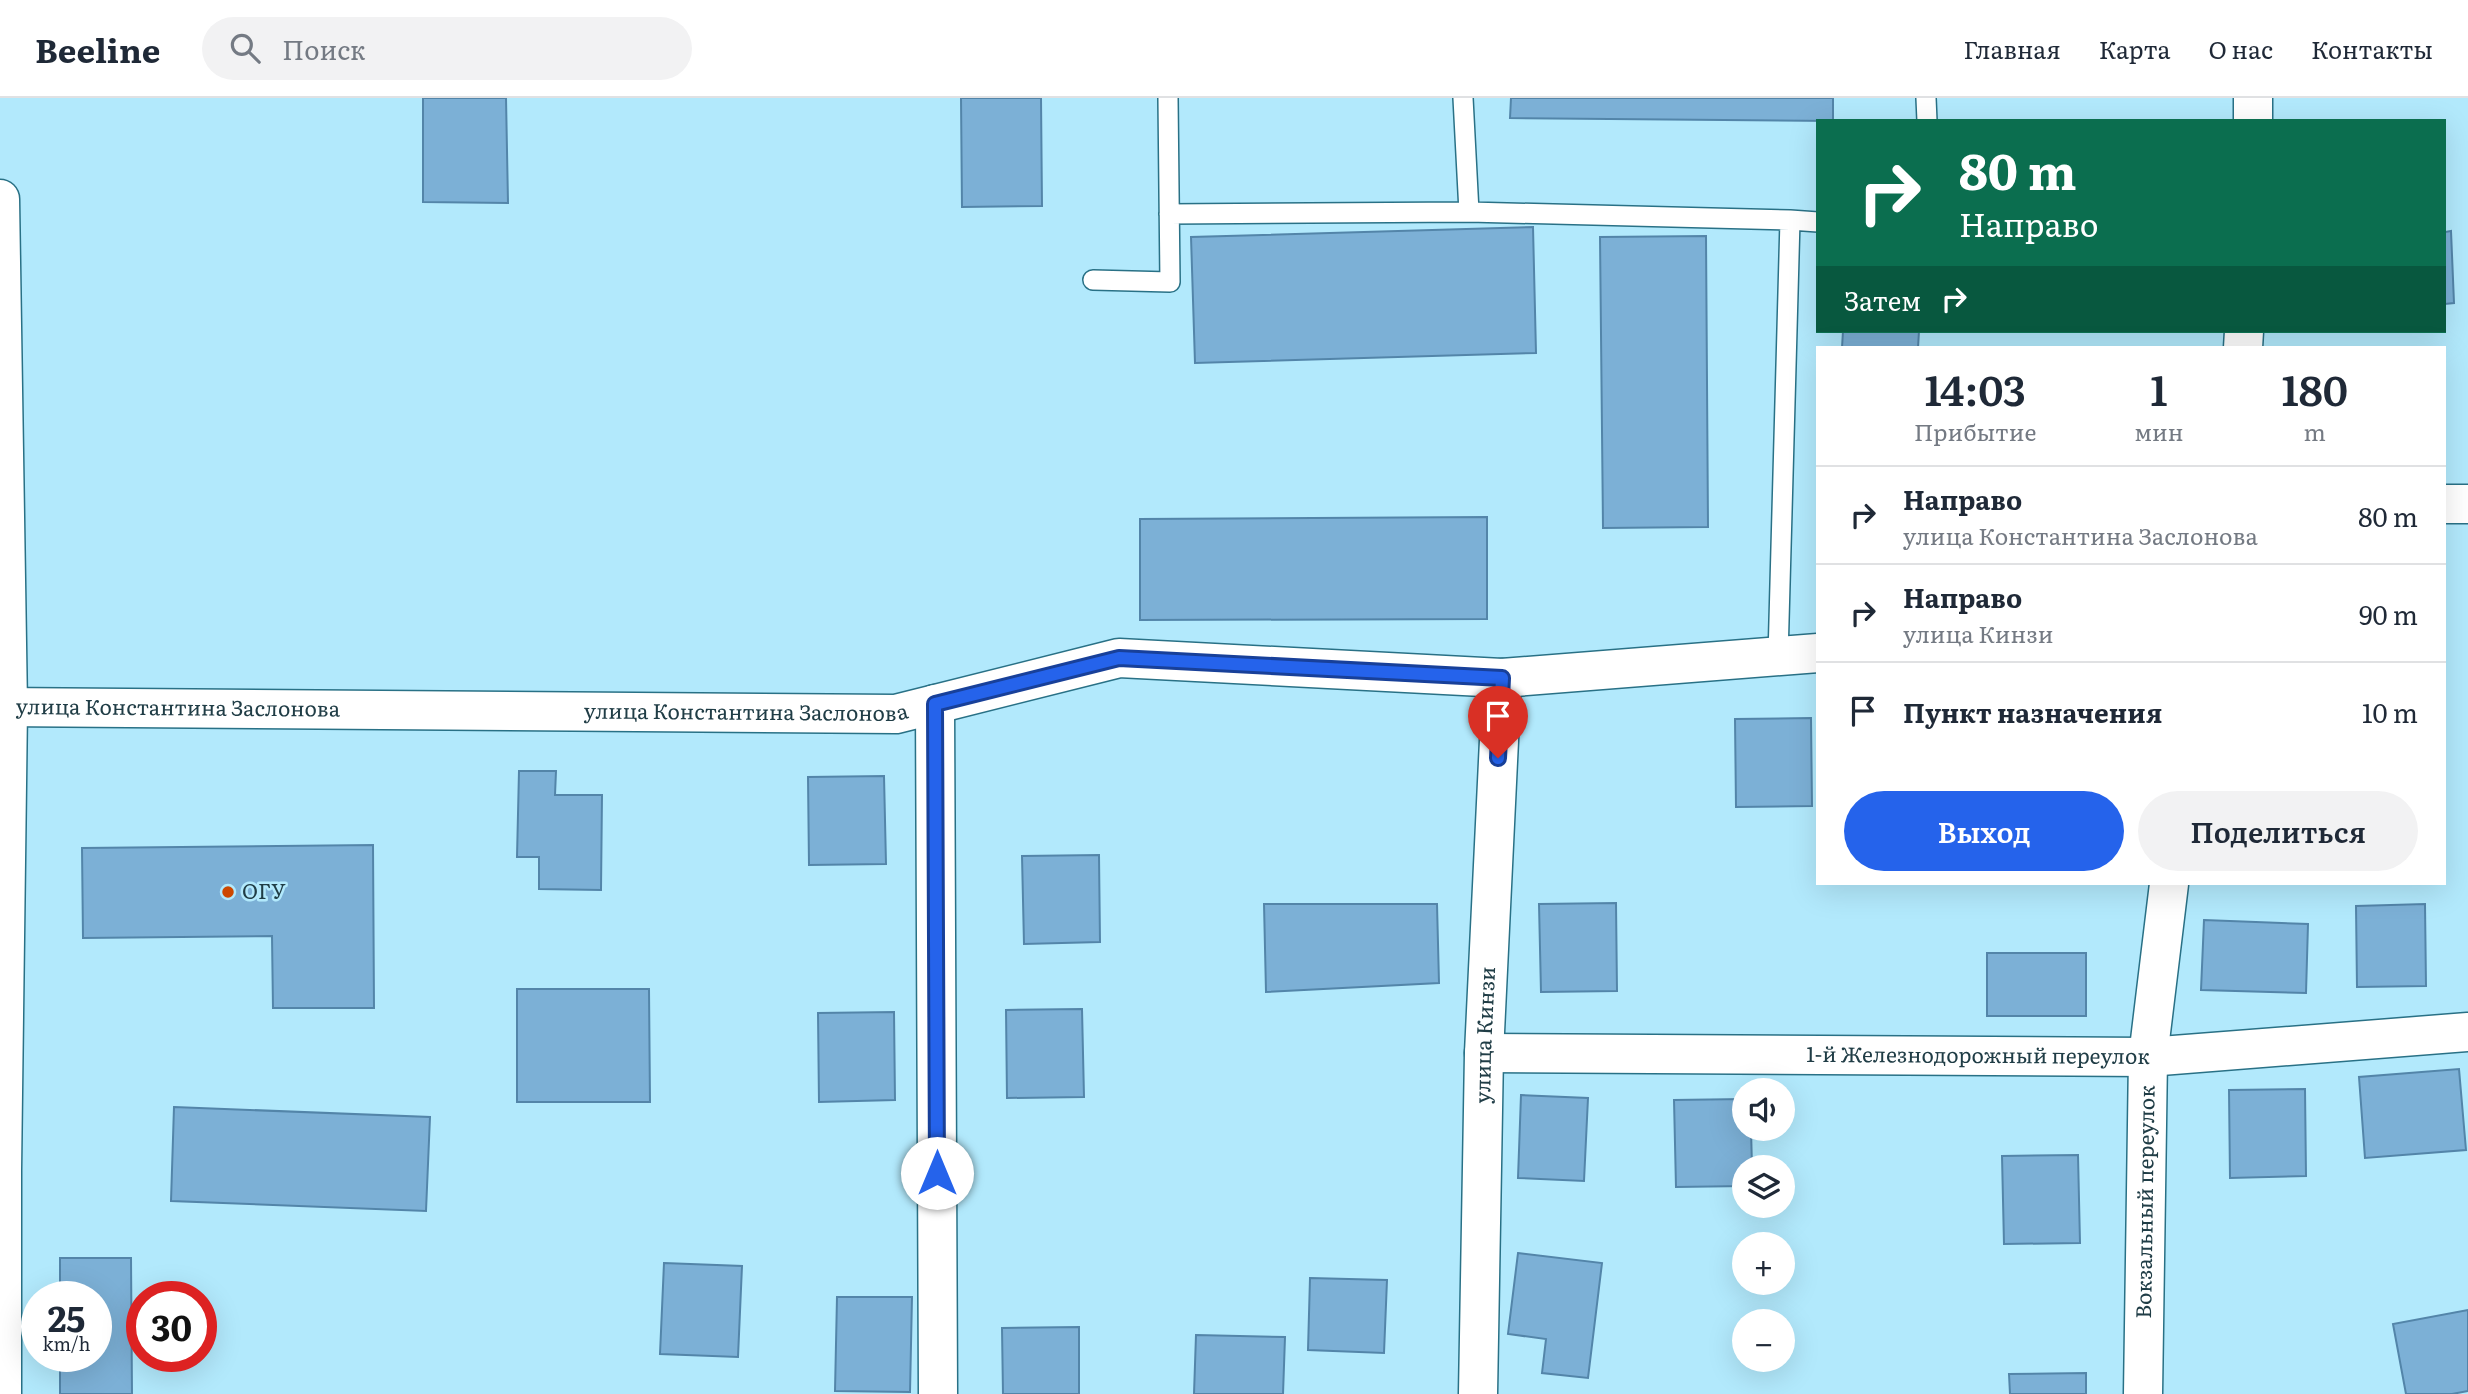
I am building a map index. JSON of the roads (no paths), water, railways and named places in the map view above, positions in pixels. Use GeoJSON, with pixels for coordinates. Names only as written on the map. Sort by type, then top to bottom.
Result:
{"type":"FeatureCollection","features":[{"type":"Feature","properties":{"kind":"street"},"geometry":{"type":"LineString","coordinates":[[2253,98],[2253,119]]}},
{"type":"Feature","properties":{"kind":"street"},"geometry":{"type":"LineString","coordinates":[[0,199],[4,707],[2,1394]]}},
{"type":"Feature","properties":{"kind":"street"},"geometry":{"type":"LineString","coordinates":[[2446,504],[2468,504]]}},
{"type":"Feature","properties":{"kind":"street","name":"улица Константина Заслонова"},"geometry":{"type":"LineString","coordinates":[[4,707],[896,714],[1119,658],[1502,678],[1816,653]]}},
{"type":"Feature","properties":{"kind":"street","name":"улица Кинзи"},"geometry":{"type":"LineString","coordinates":[[1478,1394],[1485,1053],[1502,678]]}},
{"type":"Feature","properties":{"kind":"street"},"geometry":{"type":"LineString","coordinates":[[935,704],[938,1394]]}},
{"type":"Feature","properties":{"kind":"street","name":"Вокзальный переулок"},"geometry":{"type":"LineString","coordinates":[[2143,1394],[2148,1057],[2169,885]]}},
{"type":"Feature","properties":{"kind":"street","name":"1-й Железнодорожный переулок"},"geometry":{"type":"LineString","coordinates":[[1485,1053],[2148,1057],[2468,1032]]}},
{"type":"Feature","properties":{"kind":"lane"},"geometry":{"type":"LineString","coordinates":[[1093,280],[1170,282],[1168,98]]}},
{"type":"Feature","properties":{"kind":"lane"},"geometry":{"type":"LineString","coordinates":[[1464,98],[1469,212]]}},
{"type":"Feature","properties":{"kind":"lane"},"geometry":{"type":"LineString","coordinates":[[1926,98],[1927,119]]}},
{"type":"Feature","properties":{"kind":"lane"},"geometry":{"type":"LineString","coordinates":[[1169,214],[1469,212],[1816,222]]}},
{"type":"Feature","properties":{"kind":"lane"},"geometry":{"type":"LineString","coordinates":[[1778,657],[1790,220]]}},
{"type":"Feature","properties":{"kind":"place","name":"ОГУ"},"geometry":{"type":"Point","coordinates":[228,892]}}]}
